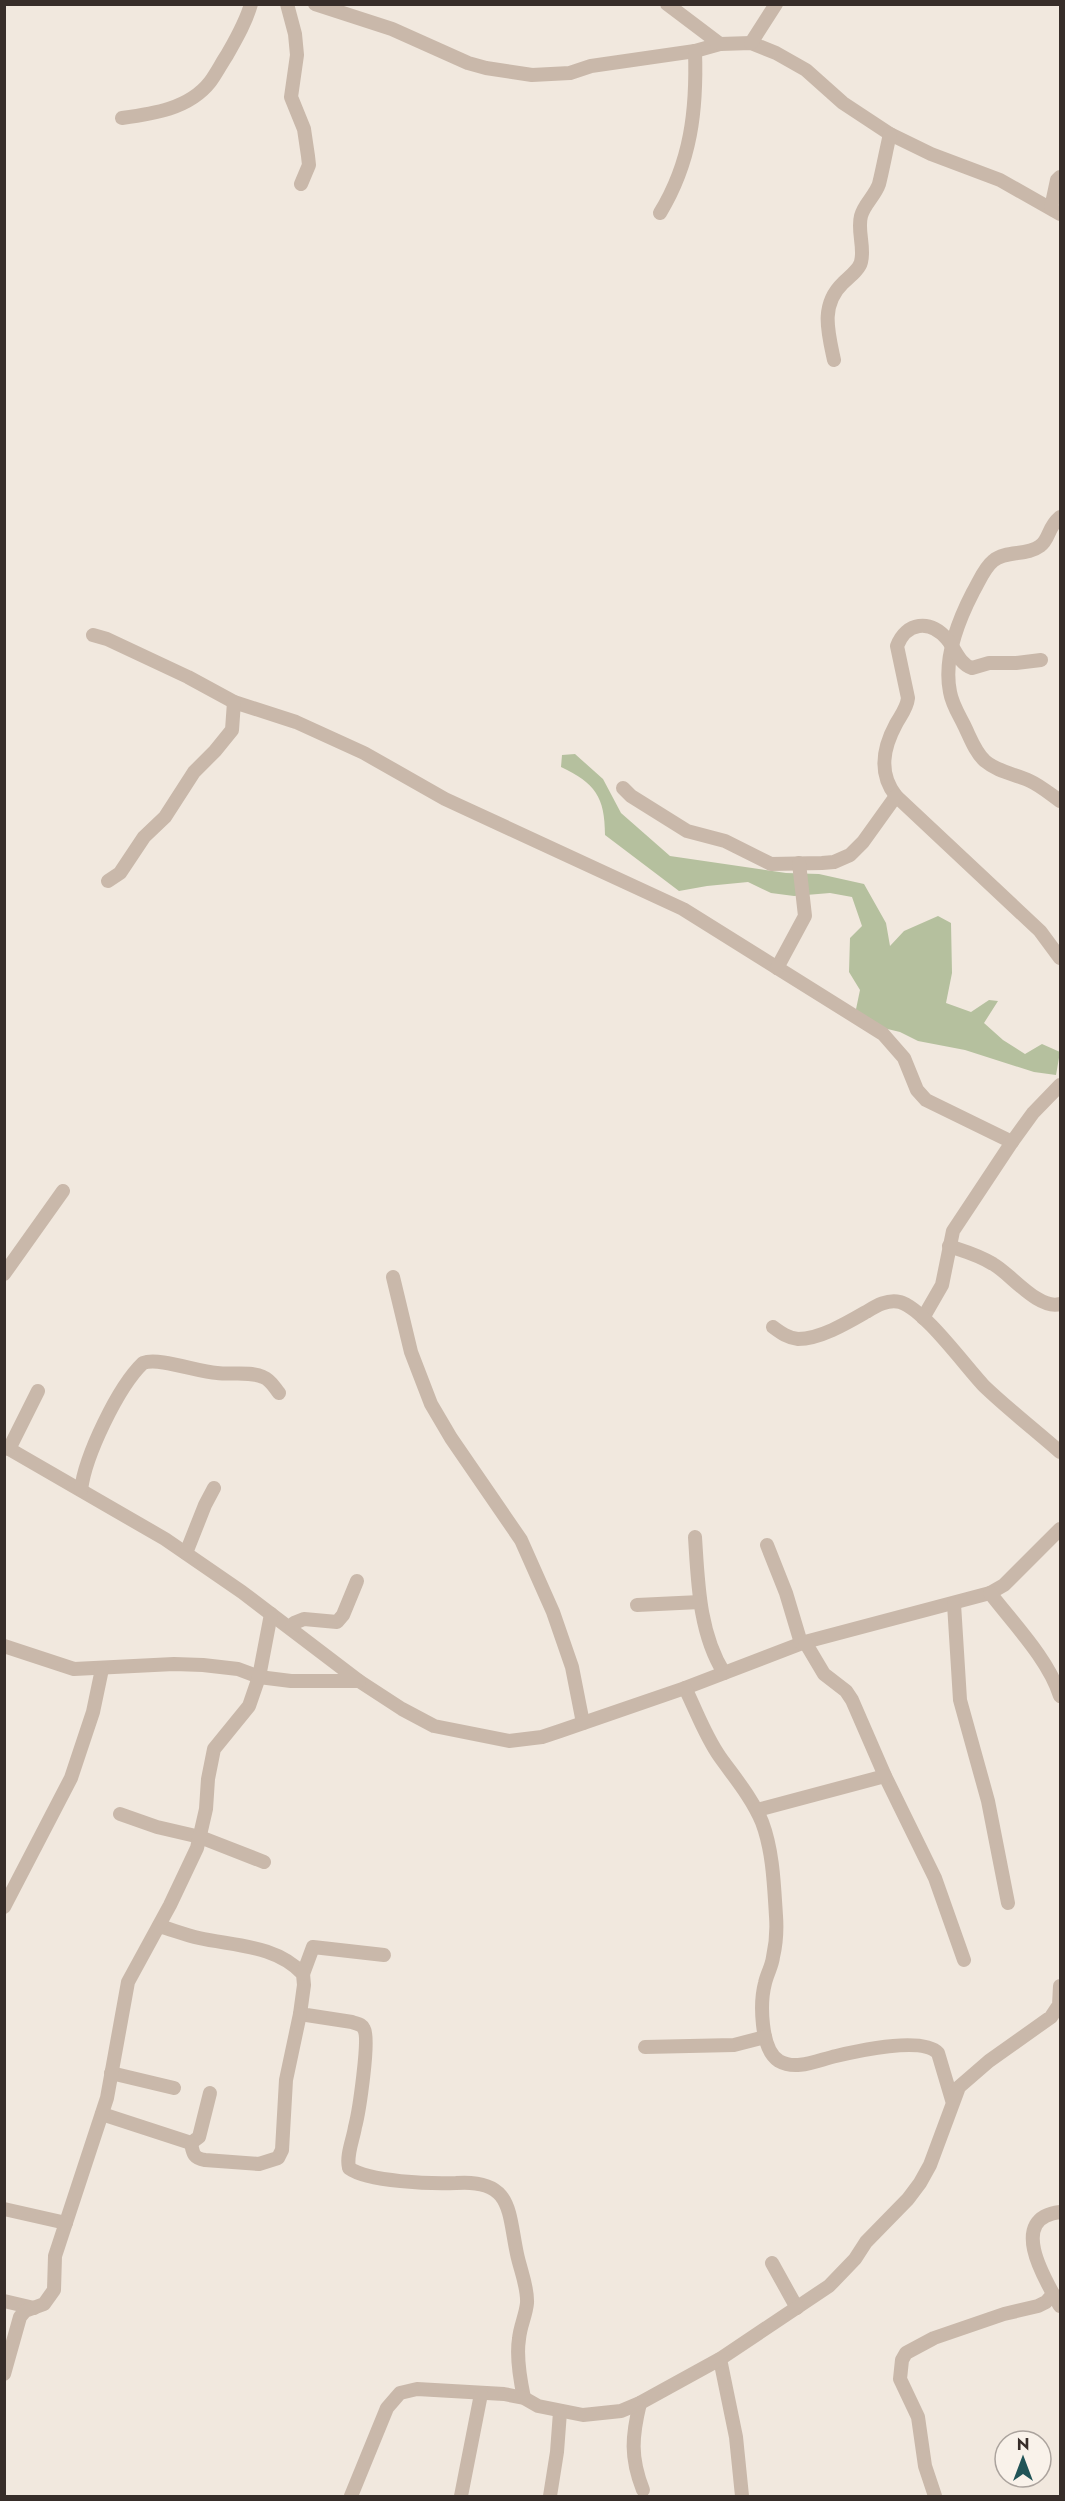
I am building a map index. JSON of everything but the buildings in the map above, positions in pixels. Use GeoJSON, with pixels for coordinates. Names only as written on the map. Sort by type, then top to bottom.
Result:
{"type":"FeatureCollection","features":[{"type":"Feature","properties":{"kind":"street"},"geometry":{"type":"LineString","coordinates":[[122,118],[164,111],[186,102],[197,94],[209,83],[233,44],[250,4]]}},
{"type":"Feature","properties":{"kind":"street"},"geometry":{"type":"LineString","coordinates":[[287,4],[295,34],[297,55],[291,97],[304,129],[309,165],[301,184]]}},
{"type":"Feature","properties":{"kind":"street"},"geometry":{"type":"LineString","coordinates":[[315,4],[392,28],[468,63],[532,75],[570,73],[591,66],[695,51],[720,44],[751,43],[776,53],[806,70],[843,103],[890,134],[931,154],[1000,180],[1056,211],[1060,177]]}},
{"type":"Feature","properties":{"kind":"street"},"geometry":{"type":"LineString","coordinates":[[667,4],[720,44]]}},
{"type":"Feature","properties":{"kind":"street"},"geometry":{"type":"LineString","coordinates":[[751,43],[776,4]]}},
{"type":"Feature","properties":{"kind":"street"},"geometry":{"type":"LineString","coordinates":[[660,213],[673,192],[688,153],[696,101],[695,51]]}},
{"type":"Feature","properties":{"kind":"street"},"geometry":{"type":"LineString","coordinates":[[834,360],[827,327],[827,313],[831,297],[860,266],[861,214],[879,184],[890,134]]}},
{"type":"Feature","properties":{"kind":"street"},"geometry":{"type":"LineString","coordinates":[[1060,517],[1050,526],[1041,546],[1007,554],[993,561],[983,574],[967,604],[951,646],[950,693],[973,744],[984,760],[1012,776],[1028,780],[1060,801]]}},
{"type":"Feature","properties":{"kind":"street"},"geometry":{"type":"LineString","coordinates":[[1041,660],[989,663],[972,668],[961,659],[942,634],[922,626],[908,629],[897,646],[908,698],[883,758],[883,771],[896,796],[1040,931],[1060,958]]}},
{"type":"Feature","properties":{"kind":"street"},"geometry":{"type":"LineString","coordinates":[[93,635],[107,639],[168,667],[234,702],[296,722],[364,753],[445,800],[683,909],[883,1034],[904,1058],[917,1090],[926,1100],[1012,1142]]}},
{"type":"Feature","properties":{"kind":"street"},"geometry":{"type":"LineString","coordinates":[[108,881],[120,873],[144,837],[165,818],[194,772],[215,752],[232,730],[234,702]]}},
{"type":"Feature","properties":{"kind":"street"},"geometry":{"type":"LineString","coordinates":[[623,788],[631,796],[687,831],[725,841],[771,864],[834,861],[850,855],[869,834],[896,796]]}},
{"type":"Feature","properties":{"kind":"street"},"geometry":{"type":"LineString","coordinates":[[777,968],[805,916],[799,863]]}},
{"type":"Feature","properties":{"kind":"street"},"geometry":{"type":"LineString","coordinates":[[923,1318],[942,1285],[953,1231],[965,1210],[1034,1113],[1060,1085]]}},
{"type":"Feature","properties":{"kind":"street"},"geometry":{"type":"LineString","coordinates":[[4,1274],[63,1191]]}},
{"type":"Feature","properties":{"kind":"street"},"geometry":{"type":"LineString","coordinates":[[949,1246],[980,1256],[996,1265],[1011,1280],[1040,1301],[1055,1306],[1060,1304]]}},
{"type":"Feature","properties":{"kind":"street"},"geometry":{"type":"LineString","coordinates":[[393,1277],[411,1352],[431,1404],[451,1438],[521,1540],[553,1612],[572,1667],[583,1723]]}},
{"type":"Feature","properties":{"kind":"street"},"geometry":{"type":"LineString","coordinates":[[773,1328],[798,1339],[810,1337],[890,1301],[903,1303],[923,1318],[986,1387],[1060,1452]]}},
{"type":"Feature","properties":{"kind":"street"},"geometry":{"type":"LineString","coordinates":[[81,1490],[85,1466],[92,1448],[120,1397],[137,1369],[143,1364],[155,1362],[216,1373],[263,1376],[270,1380],[279,1394]]}},
{"type":"Feature","properties":{"kind":"street"},"geometry":{"type":"LineString","coordinates":[[38,1391],[7,1448],[186,1553],[292,1629],[359,1682],[434,1726],[503,1740],[518,1741],[542,1737],[685,1688],[803,1642],[990,1593],[1004,1585],[1060,1529]]}},
{"type":"Feature","properties":{"kind":"street"},"geometry":{"type":"LineString","coordinates":[[186,1553],[214,1488]]}},
{"type":"Feature","properties":{"kind":"street"},"geometry":{"type":"LineString","coordinates":[[695,1537],[700,1602],[713,1652],[724,1673]]}},
{"type":"Feature","properties":{"kind":"street"},"geometry":{"type":"LineString","coordinates":[[767,1545],[803,1642],[824,1674],[846,1691],[852,1700],[885,1776],[935,1878],[964,1960]]}},
{"type":"Feature","properties":{"kind":"street"},"geometry":{"type":"LineString","coordinates":[[292,1629],[294,1623],[304,1619],[337,1622],[343,1615],[357,1581]]}},
{"type":"Feature","properties":{"kind":"street"},"geometry":{"type":"LineString","coordinates":[[990,1593],[1047,1668],[1056,1682],[1060,1696]]}},
{"type":"Feature","properties":{"kind":"street"},"geometry":{"type":"LineString","coordinates":[[637,1605],[700,1602]]}},
{"type":"Feature","properties":{"kind":"street"},"geometry":{"type":"LineString","coordinates":[[954,1604],[960,1700],[988,1801],[1008,1903]]}},
{"type":"Feature","properties":{"kind":"street"},"geometry":{"type":"LineString","coordinates":[[4,2374],[20,2316],[25,2311],[44,2304],[54,2290],[55,2256],[102,2114],[128,1982],[189,1865],[200,1836],[214,1749],[249,1706],[259,1677],[271,1614]]}},
{"type":"Feature","properties":{"kind":"street"},"geometry":{"type":"LineString","coordinates":[[4,1646],[74,1669],[174,1664],[203,1665],[238,1669],[259,1677],[291,1682],[359,1682]]}},
{"type":"Feature","properties":{"kind":"street"},"geometry":{"type":"LineString","coordinates":[[4,1907],[71,1778],[93,1712],[102,1669]]}},
{"type":"Feature","properties":{"kind":"street"},"geometry":{"type":"LineString","coordinates":[[685,1688],[710,1741],[757,1810],[770,1852],[777,1924],[773,1958],[762,1997],[762,2017],[765,2037],[773,2056],[780,2062],[801,2065],[870,2049],[924,2045],[933,2048],[938,2053],[952,2100]]}},
{"type":"Feature","properties":{"kind":"street"},"geometry":{"type":"LineString","coordinates":[[757,1810],[885,1776]]}},
{"type":"Feature","properties":{"kind":"street"},"geometry":{"type":"LineString","coordinates":[[120,1814],[157,1827],[200,1836],[264,1862]]}},
{"type":"Feature","properties":{"kind":"street"},"geometry":{"type":"LineString","coordinates":[[159,1926],[199,1938],[259,1948],[303,1974]]}},
{"type":"Feature","properties":{"kind":"street"},"geometry":{"type":"LineString","coordinates":[[191,2143],[196,2158],[204,2160],[260,2164],[278,2157],[282,2150],[286,2080],[300,2014],[304,1985],[303,1974],[311,1949],[317,1946],[384,1955]]}},
{"type":"Feature","properties":{"kind":"street"},"geometry":{"type":"LineString","coordinates":[[351,2496],[387,2408],[400,2393],[417,2389],[504,2394],[524,2398],[538,2406],[560,2412],[583,2415],[621,2410],[640,2403],[720,2359],[829,2286],[844,2272],[866,2242],[921,2183],[959,2087],[1051,2017],[1060,2006],[1060,1986]]}},
{"type":"Feature","properties":{"kind":"street"},"geometry":{"type":"LineString","coordinates":[[300,2014],[352,2022],[360,2024],[365,2029],[363,2073],[356,2123],[347,2162],[348,2168],[362,2174],[405,2181],[472,2182],[487,2185],[508,2204],[527,2300],[518,2340],[519,2372],[524,2398]]}},
{"type":"Feature","properties":{"kind":"street"},"geometry":{"type":"LineString","coordinates":[[645,2047],[734,2045],[765,2037]]}},
{"type":"Feature","properties":{"kind":"street"},"geometry":{"type":"LineString","coordinates":[[111,2073],[174,2088]]}},
{"type":"Feature","properties":{"kind":"street"},"geometry":{"type":"LineString","coordinates":[[191,2143],[199,2137],[210,2093]]}},
{"type":"Feature","properties":{"kind":"street"},"geometry":{"type":"LineString","coordinates":[[102,2114],[191,2143]]}},
{"type":"Feature","properties":{"kind":"street"},"geometry":{"type":"LineString","coordinates":[[4,2210],[66,2223]]}},
{"type":"Feature","properties":{"kind":"street"},"geometry":{"type":"LineString","coordinates":[[935,2496],[925,2466],[918,2417],[900,2379],[902,2360],[906,2354],[934,2338],[1004,2314],[1057,2300],[1033,2248],[1032,2235],[1035,2225],[1042,2218],[1060,2212]]}},
{"type":"Feature","properties":{"kind":"street"},"geometry":{"type":"LineString","coordinates":[[772,2263],[797,2308]]}},
{"type":"Feature","properties":{"kind":"street"},"geometry":{"type":"LineString","coordinates":[[4,2301],[34,2308]]}},
{"type":"Feature","properties":{"kind":"street"},"geometry":{"type":"LineString","coordinates":[[720,2359],[736,2437],[742,2496]]}},
{"type":"Feature","properties":{"kind":"street"},"geometry":{"type":"LineString","coordinates":[[461,2496],[481,2394]]}},
{"type":"Feature","properties":{"kind":"street"},"geometry":{"type":"LineString","coordinates":[[640,2403],[633,2435],[633,2450],[643,2490]]}},
{"type":"Feature","properties":{"kind":"street"},"geometry":{"type":"LineString","coordinates":[[550,2496],[560,2412]]}},
{"type":"Feature","properties":{"kind":"green space"},"geometry":{"type":"Polygon","coordinates":[[[575,754],[603,779],[621,813],[670,856],[786,873],[819,874],[864,884],[886,923],[890,946],[904,931],[938,916],[951,923],[952,973],[946,1003],[971,1012],[989,1000],[998,1001],[984,1023],[1003,1040],[1025,1054],[1042,1044],[1060,1052],[1056,1075],[1034,1072],[965,1050],[918,1041],[900,1032],[871,1025],[855,1014],[860,990],[849,972],[850,938],[862,926],[852,897],[830,893],[794,896],[771,893],[748,882],[679,891],[605,835],[603,811],[596,793],[582,779],[561,767],[562,755],[575,754]]]}}]}
